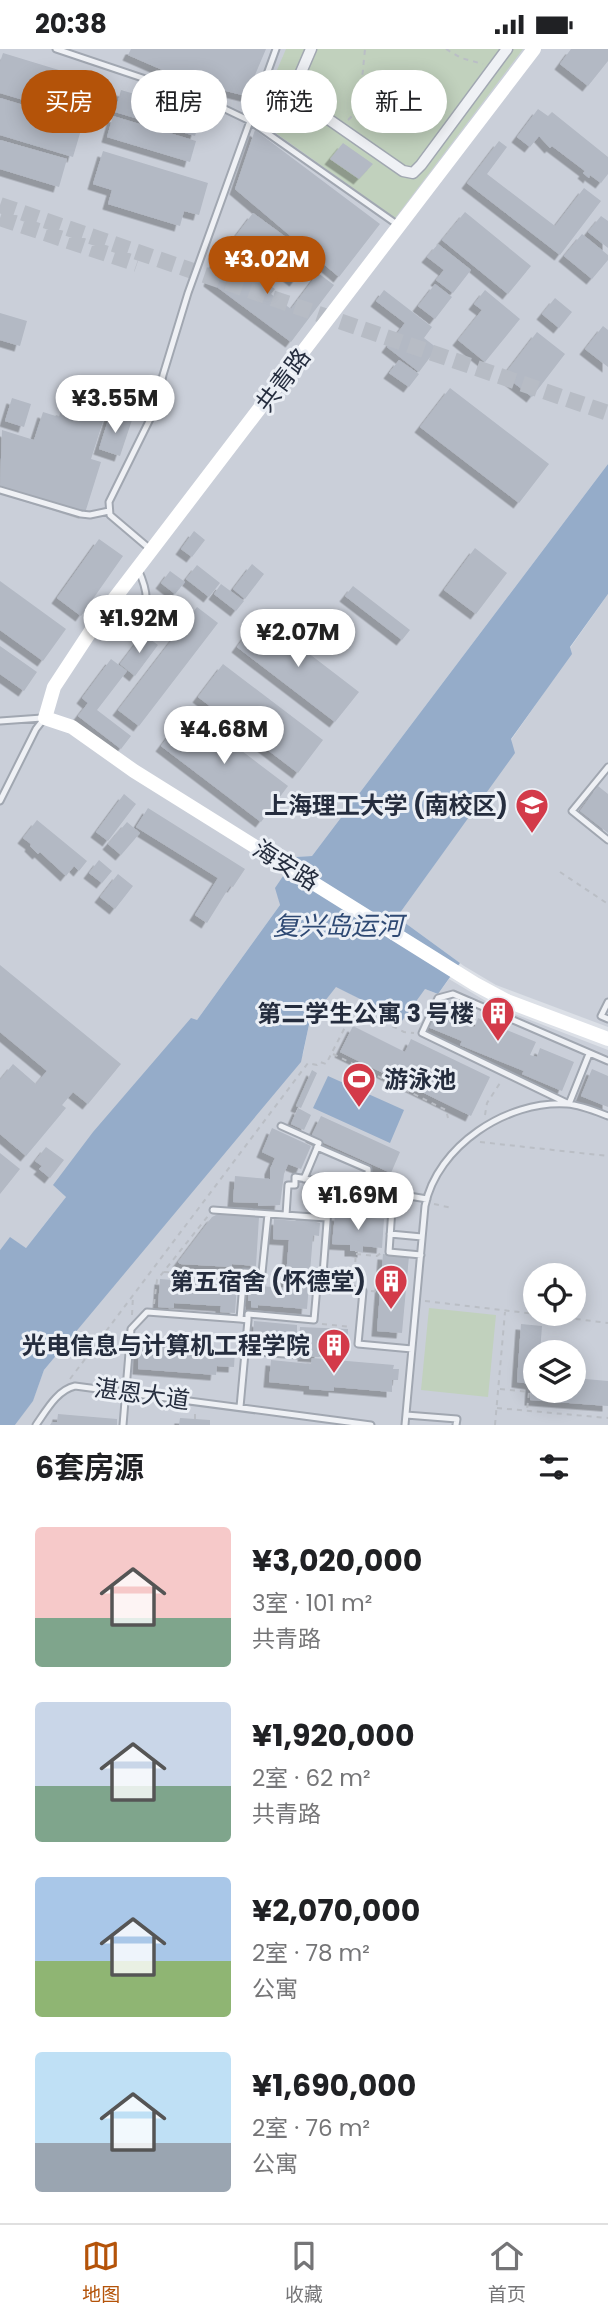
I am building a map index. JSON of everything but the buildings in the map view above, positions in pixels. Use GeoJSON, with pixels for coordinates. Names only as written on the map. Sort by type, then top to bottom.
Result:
{"type":"FeatureCollection","features":[{"type":"Feature","properties":{"kind":"street"},"geometry":{"type":"LineString","coordinates":[[311,49],[296,84],[298,98],[403,171],[413,173],[507,49]]}},
{"type":"Feature","properties":{"kind":"street","name":"共青路"},"geometry":{"type":"LineString","coordinates":[[46,718],[54,687],[98,620],[534,49]]}},
{"type":"Feature","properties":{"kind":"street","name":"海安路"},"geometry":{"type":"LineString","coordinates":[[46,718],[72,727],[134,771],[455,972],[507,1001],[608,1039]]}},
{"type":"Feature","properties":{"kind":"lane"},"geometry":{"type":"LineString","coordinates":[[56,49],[202,98],[241,117]]}},
{"type":"Feature","properties":{"kind":"lane"},"geometry":{"type":"LineString","coordinates":[[268,70],[276,49]]}},
{"type":"Feature","properties":{"kind":"lane"},"geometry":{"type":"LineString","coordinates":[[153,551],[119,525],[109,511],[109,502],[156,407],[188,293],[246,133]]}},
{"type":"Feature","properties":{"kind":"lane"},"geometry":{"type":"LineString","coordinates":[[267,133],[400,227]]}},
{"type":"Feature","properties":{"kind":"lane"},"geometry":{"type":"LineString","coordinates":[[0,490],[81,514],[109,511]]}},
{"type":"Feature","properties":{"kind":"lane"},"geometry":{"type":"LineString","coordinates":[[98,620],[112,631],[130,632],[144,614],[146,606],[146,586],[138,569]]}},
{"type":"Feature","properties":{"kind":"lane"},"geometry":{"type":"LineString","coordinates":[[0,721],[46,718]]}},
{"type":"Feature","properties":{"kind":"lane"},"geometry":{"type":"LineString","coordinates":[[0,801],[36,729],[46,718]]}},
{"type":"Feature","properties":{"kind":"lane"},"geometry":{"type":"LineString","coordinates":[[608,767],[572,811],[608,840]]}},
{"type":"Feature","properties":{"kind":"lane"},"geometry":{"type":"LineString","coordinates":[[608,1061],[453,994],[438,999],[422,1033],[569,1104],[608,1117]]}},
{"type":"Feature","properties":{"kind":"lane"},"geometry":{"type":"LineString","coordinates":[[608,1002],[601,1016],[608,1019]]}},
{"type":"Feature","properties":{"kind":"lane"},"geometry":{"type":"LineString","coordinates":[[569,1104],[589,1054]]}},
{"type":"Feature","properties":{"kind":"lane"},"geometry":{"type":"LineString","coordinates":[[405,1425],[426,1200],[443,1166],[466,1140],[484,1127],[515,1113],[547,1105],[569,1104]]}},
{"type":"Feature","properties":{"kind":"lane"},"geometry":{"type":"LineString","coordinates":[[281,1126],[318,1143],[304,1179]]}},
{"type":"Feature","properties":{"kind":"lane"},"geometry":{"type":"LineString","coordinates":[[317,1147],[368,1169],[369,1189]]}},
{"type":"Feature","properties":{"kind":"lane"},"geometry":{"type":"LineString","coordinates":[[286,1215],[288,1185],[295,1185],[295,1177],[426,1200]]}},
{"type":"Feature","properties":{"kind":"lane"},"geometry":{"type":"LineString","coordinates":[[322,1287],[330,1183]]}},
{"type":"Feature","properties":{"kind":"lane"},"geometry":{"type":"LineString","coordinates":[[393,1194],[389,1252],[421,1255]]}},
{"type":"Feature","properties":{"kind":"lane"},"geometry":{"type":"LineString","coordinates":[[213,1210],[327,1218]]}},
{"type":"Feature","properties":{"kind":"lane"},"geometry":{"type":"LineString","coordinates":[[240,1319],[244,1272],[262,1273],[268,1214]]}},
{"type":"Feature","properties":{"kind":"lane"},"geometry":{"type":"LineString","coordinates":[[390,1234],[422,1237]]}},
{"type":"Feature","properties":{"kind":"lane"},"geometry":{"type":"LineString","coordinates":[[240,1408],[248,1314],[314,1320],[317,1286],[363,1290],[358,1344],[412,1349]]}},
{"type":"Feature","properties":{"kind":"lane"},"geometry":{"type":"LineString","coordinates":[[123,1425],[131,1329],[147,1312],[248,1320]]}},
{"type":"Feature","properties":{"kind":"lane"},"geometry":{"type":"LineString","coordinates":[[245,1351],[298,1355]]}},
{"type":"Feature","properties":{"kind":"lane","name":"湛恩大道"},"geometry":{"type":"LineString","coordinates":[[36,1425],[63,1391],[80,1386],[371,1425]]}},
{"type":"Feature","properties":{"kind":"lane"},"geometry":{"type":"LineString","coordinates":[[406,1415],[457,1419],[456,1425]]}},
{"type":"Feature","properties":{"kind":"lane"},"geometry":{"type":"LineString","coordinates":[[304,1425],[305,1416]]}},
{"type":"Feature","properties":{"kind":"path"},"geometry":{"type":"LineString","coordinates":[[338,126],[359,109],[365,49]]}},
{"type":"Feature","properties":{"kind":"path"},"geometry":{"type":"LineString","coordinates":[[446,49],[461,58],[494,67]]}},
{"type":"Feature","properties":{"kind":"path"},"geometry":{"type":"LineString","coordinates":[[560,872],[608,904]]}},
{"type":"Feature","properties":{"kind":"path"},"geometry":{"type":"LineString","coordinates":[[69,1380],[308,1063],[317,1065],[320,1062],[326,1065],[355,1008],[404,1032],[422,1033]]}},
{"type":"Feature","properties":{"kind":"path"},"geometry":{"type":"LineString","coordinates":[[332,1054],[446,1110],[448,1118]]}},
{"type":"Feature","properties":{"kind":"path"},"geometry":{"type":"LineString","coordinates":[[484,1127],[487,1103],[506,1073]]}},
{"type":"Feature","properties":{"kind":"path"},"geometry":{"type":"LineString","coordinates":[[466,1140],[608,1156]]}},
{"type":"Feature","properties":{"kind":"path"},"geometry":{"type":"LineString","coordinates":[[426,1200],[452,1208]]}},
{"type":"Feature","properties":{"kind":"path"},"geometry":{"type":"LineString","coordinates":[[147,1312],[155,1304],[157,1280],[213,1210]]}},
{"type":"Feature","properties":{"kind":"path"},"geometry":{"type":"LineString","coordinates":[[354,1290],[356,1253],[377,1256],[389,1252]]}},
{"type":"Feature","properties":{"kind":"path"},"geometry":{"type":"LineString","coordinates":[[163,1272],[243,1278]]}},
{"type":"Feature","properties":{"kind":"path"},"geometry":{"type":"LineString","coordinates":[[133,1295],[133,1314]]}},
{"type":"Feature","properties":{"kind":"path"},"geometry":{"type":"LineString","coordinates":[[417,1300],[523,1313]]}},
{"type":"Feature","properties":{"kind":"path"},"geometry":{"type":"LineString","coordinates":[[495,1425],[506,1311]]}},
{"type":"Feature","properties":{"kind":"path"},"geometry":{"type":"LineString","coordinates":[[314,1320],[317,1324],[359,1327]]}},
{"type":"Feature","properties":{"kind":"path"},"geometry":{"type":"LineString","coordinates":[[586,1320],[608,1323]]}},
{"type":"Feature","properties":{"kind":"path"},"geometry":{"type":"LineString","coordinates":[[498,1389],[528,1392],[527,1411]]}},
{"type":"Feature","properties":{"kind":"path"},"geometry":{"type":"LineString","coordinates":[[496,1408],[608,1418]]}},
{"type":"Feature","properties":{"kind":"path"},"geometry":{"type":"LineString","coordinates":[[195,1412],[195,1419]]}},
{"type":"Feature","properties":{"kind":"shaded area"},"geometry":{"type":"Polygon","coordinates":[[[0,49],[608,49],[608,464],[312,856],[298,857],[276,888],[280,905],[197,1020],[54,1185],[66,1197],[26,1248],[10,1238],[0,1250],[0,49]]]}},
{"type":"Feature","properties":{"kind":"shaded area","name":"上海理工大学 (南校区)"},"geometry":{"type":"Polygon","coordinates":[[[608,594],[608,1027],[496,985],[464,966],[397,917],[514,753],[511,740],[571,654],[570,648],[608,594]]]}},
{"type":"Feature","properties":{"kind":"shaded area"},"geometry":{"type":"Polygon","coordinates":[[[449,979],[494,1006],[608,1050],[608,1425],[15,1425],[33,1400],[44,1370],[303,1054],[310,1020],[336,986],[360,999],[425,989],[438,994],[449,979]]]}},
{"type":"Feature","properties":{"kind":"green space"},"geometry":{"type":"Polygon","coordinates":[[[286,49],[523,49],[395,218],[276,133],[337,133],[337,70],[277,70],[286,49]]]}},
{"type":"Feature","properties":{"kind":"green space"},"geometry":{"type":"Polygon","coordinates":[[[429,1308],[496,1315],[488,1397],[421,1390],[429,1308]]]}},
{"type":"Feature","properties":{"kind":"water","name":"复兴岛运河"},"geometry":{"type":"Polygon","coordinates":[[[608,464],[608,594],[570,647],[572,654],[511,739],[515,753],[397,917],[460,963],[438,994],[425,989],[399,1025],[359,1005],[360,999],[336,987],[310,1020],[301,1062],[44,1370],[33,1401],[15,1425],[0,1425],[0,1250],[10,1237],[26,1248],[66,1197],[53,1185],[93,1132],[191,1018],[197,1020],[280,905],[275,888],[296,857],[312,856],[608,464]]]}},
{"type":"Feature","properties":{"kind":"water","name":"游泳池"},"geometry":{"type":"Polygon","coordinates":[[[328,1076],[404,1110],[390,1143],[313,1108],[328,1076]]]}},
{"type":"Feature","properties":{"kind":"tunnel"},"geometry":{"type":"LineString","coordinates":[[0,205],[608,413]]}},
{"type":"Feature","properties":{"kind":"tunnel"},"geometry":{"type":"LineString","coordinates":[[0,218],[137,264]]}},
{"type":"Feature","properties":{"kind":"place","name":"上海理工大学 (南校区)"},"geometry":{"type":"Point","coordinates":[532,835]}},
{"type":"Feature","properties":{"kind":"place","name":"第二学生公寓 3 号楼"},"geometry":{"type":"Point","coordinates":[498,1043]}},
{"type":"Feature","properties":{"kind":"place","name":"游泳池"},"geometry":{"type":"Point","coordinates":[359,1109]}},
{"type":"Feature","properties":{"kind":"place","name":"第五宿舍 (怀德堂)"},"geometry":{"type":"Point","coordinates":[391,1311]}},
{"type":"Feature","properties":{"kind":"place","name":"光电信息与计算机工程学院"},"geometry":{"type":"Point","coordinates":[334,1375]}}]}
